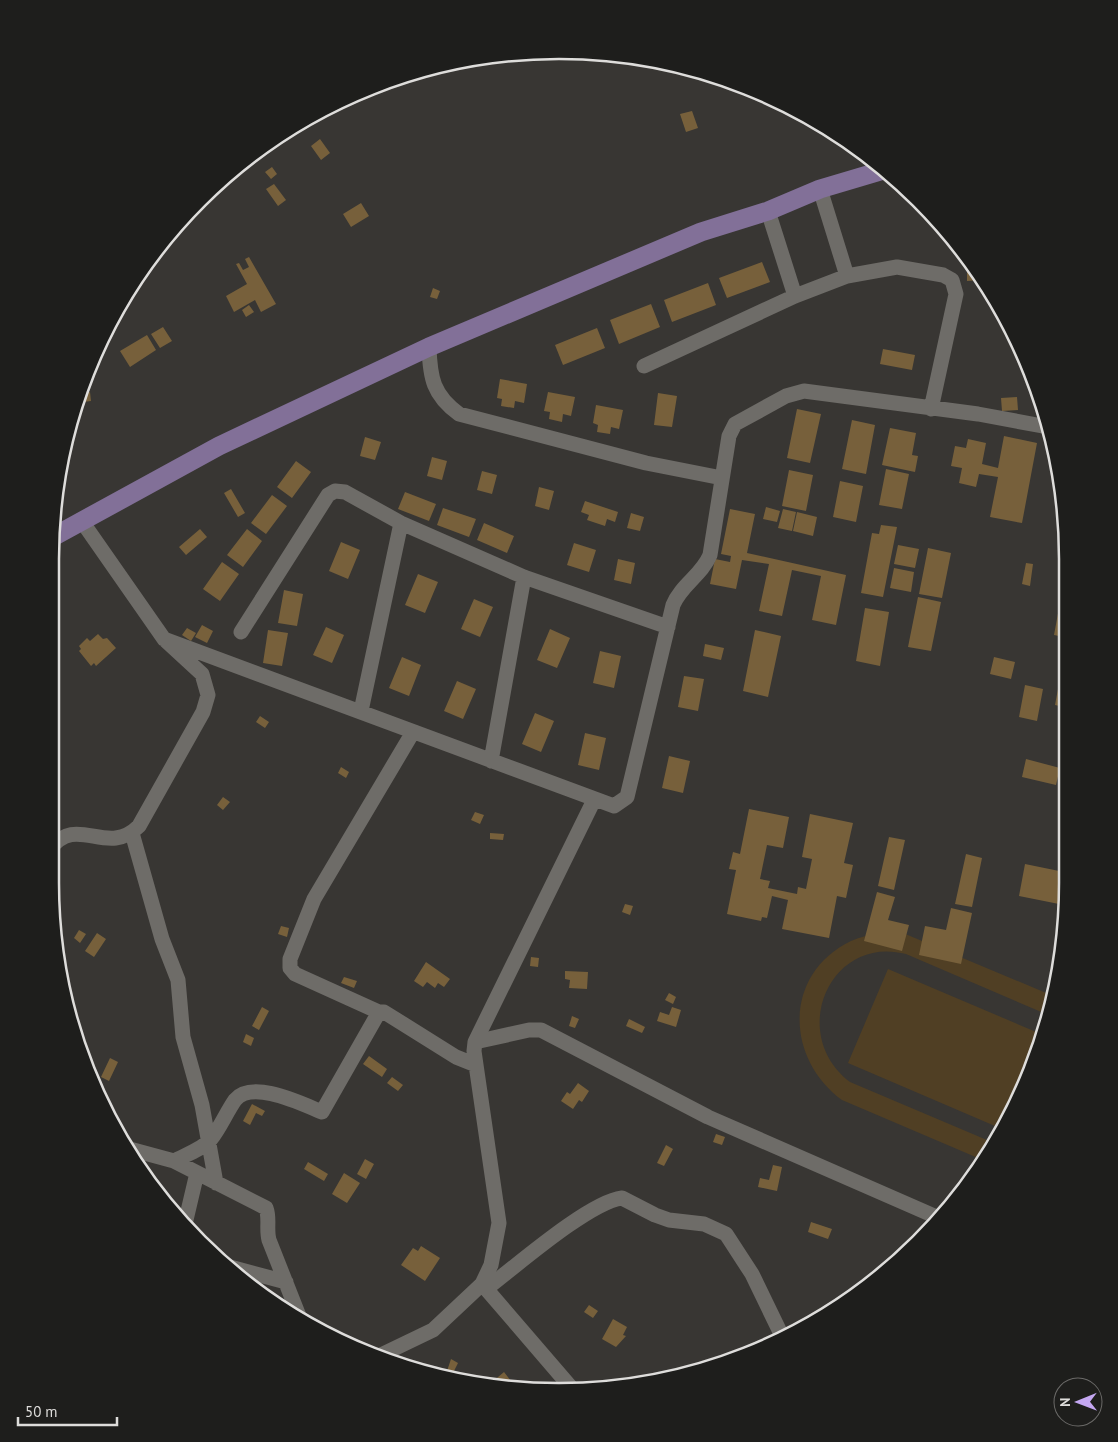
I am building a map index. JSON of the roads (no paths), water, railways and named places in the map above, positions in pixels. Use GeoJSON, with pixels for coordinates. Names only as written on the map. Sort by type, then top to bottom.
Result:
{"type":"FeatureCollection","features":[{"type":"Feature","properties":{"kind":"main road"},"geometry":{"type":"LineString","coordinates":[[60,533],[274,418],[429,347],[701,232],[768,211],[820,189],[876,172]]}},
{"type":"Feature","properties":{"kind":"street"},"geometry":{"type":"LineString","coordinates":[[820,189],[847,276]]}},
{"type":"Feature","properties":{"kind":"street"},"geometry":{"type":"LineString","coordinates":[[768,211],[795,296]]}},
{"type":"Feature","properties":{"kind":"street"},"geometry":{"type":"LineString","coordinates":[[644,366],[795,296],[847,276],[897,267],[943,275],[952,280],[956,294],[931,409]]}},
{"type":"Feature","properties":{"kind":"street"},"geometry":{"type":"LineString","coordinates":[[429,347],[429,367],[434,387],[444,404],[458,414],[646,463],[722,478]]}},
{"type":"Feature","properties":{"kind":"street"},"geometry":{"type":"LineString","coordinates":[[164,638],[614,806],[627,796],[676,596],[702,570],[710,555],[729,436],[734,424],[786,396],[804,391],[978,414],[1041,426]]}},
{"type":"Feature","properties":{"kind":"street"},"geometry":{"type":"LineString","coordinates":[[241,632],[328,495],[336,491],[345,492],[401,523],[524,576],[668,627]]}},
{"type":"Feature","properties":{"kind":"street"},"geometry":{"type":"LineString","coordinates":[[59,840],[73,833],[110,840],[132,833],[139,826],[203,712],[208,695],[202,674],[164,638],[81,520]]}},
{"type":"Feature","properties":{"kind":"street"},"geometry":{"type":"LineString","coordinates":[[361,711],[401,523]]}},
{"type":"Feature","properties":{"kind":"street"},"geometry":{"type":"LineString","coordinates":[[491,761],[524,576]]}},
{"type":"Feature","properties":{"kind":"street"},"geometry":{"type":"LineString","coordinates":[[413,732],[314,899],[290,959],[290,968],[295,974],[379,1012],[384,1012],[456,1058],[476,1065]]}},
{"type":"Feature","properties":{"kind":"street"},"geometry":{"type":"LineString","coordinates":[[484,1286],[491,1265],[499,1223],[476,1065],[475,1042],[594,800]]}},
{"type":"Feature","properties":{"kind":"street"},"geometry":{"type":"LineString","coordinates":[[132,833],[162,940],[178,980],[183,1037],[210,1141],[216,1183]]}},
{"type":"Feature","properties":{"kind":"street"},"geometry":{"type":"LineString","coordinates":[[174,1161],[210,1141],[236,1098],[248,1092],[255,1091],[282,1097],[322,1112],[379,1012]]}},
{"type":"Feature","properties":{"kind":"street"},"geometry":{"type":"LineString","coordinates":[[475,1042],[541,1030],[708,1117],[933,1215]]}},
{"type":"Feature","properties":{"kind":"street"},"geometry":{"type":"LineString","coordinates":[[137,1151],[174,1161],[266,1208],[269,1240],[296,1308]]}},
{"type":"Feature","properties":{"kind":"street"},"geometry":{"type":"LineString","coordinates":[[186,1216],[197,1173]]}},
{"type":"Feature","properties":{"kind":"street"},"geometry":{"type":"LineString","coordinates":[[386,1352],[433,1330],[484,1286],[575,1220],[604,1203],[622,1198],[669,1220],[704,1224],[726,1234],[752,1274],[780,1332]]}},
{"type":"Feature","properties":{"kind":"street"},"geometry":{"type":"LineString","coordinates":[[243,1270],[286,1282]]}},
{"type":"Feature","properties":{"kind":"street"},"geometry":{"type":"LineString","coordinates":[[484,1286],[567,1383]]}}]}
